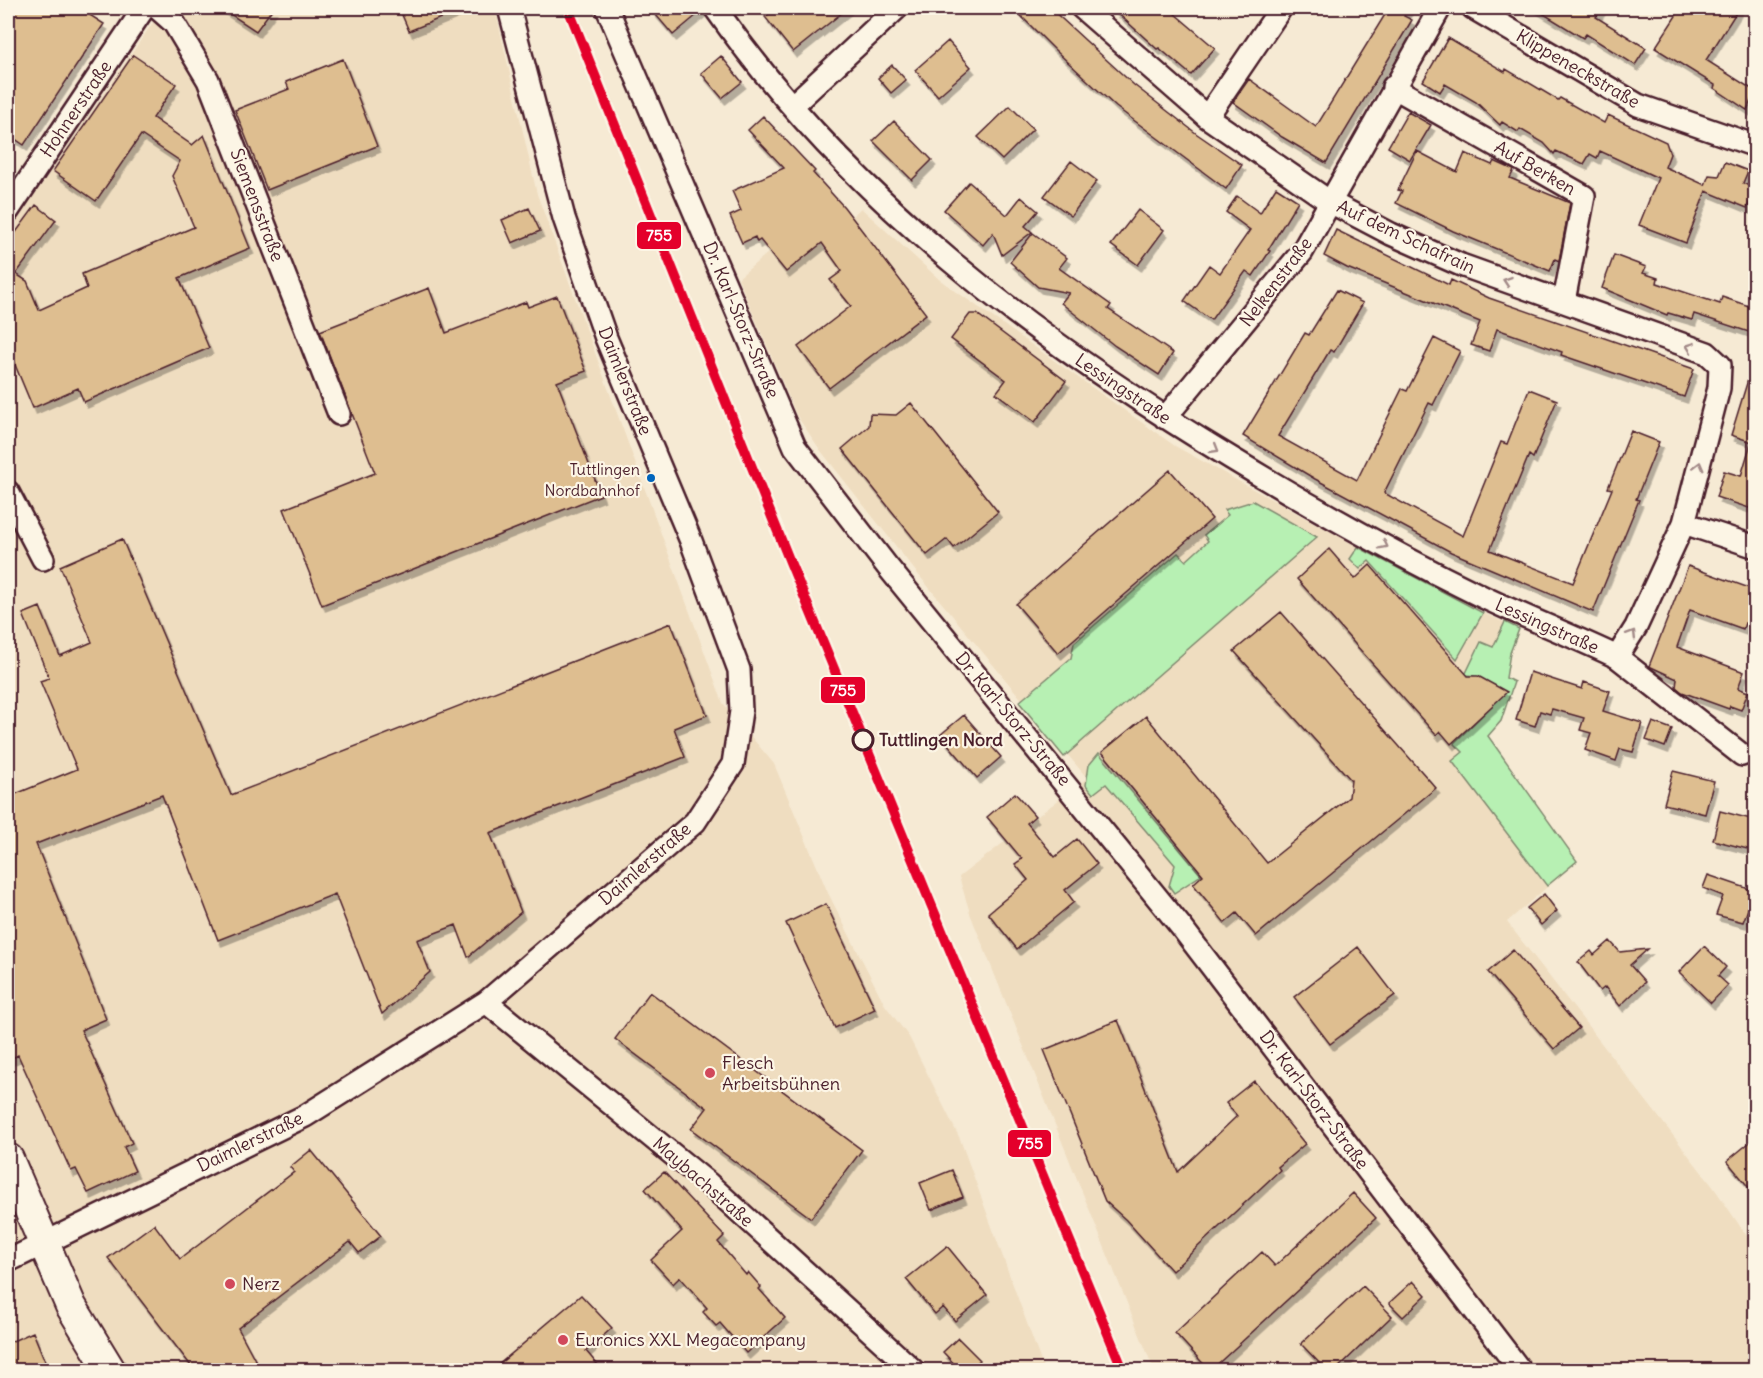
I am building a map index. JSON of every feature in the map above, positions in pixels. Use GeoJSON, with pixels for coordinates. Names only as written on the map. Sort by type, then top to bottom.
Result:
{"type":"FeatureCollection","features":[{"type":"Feature","properties":{"kind":"main road"},"geometry":{"type":"LineString","coordinates":[[8,1159],[72,1306],[110,1371]]}},
{"type":"Feature","properties":{"kind":"street","name":"Hohnerstraße"},"geometry":{"type":"LineString","coordinates":[[8,211],[144,8]]}},
{"type":"Feature","properties":{"kind":"street","name":"Siemensstraße"},"geometry":{"type":"LineString","coordinates":[[157,8],[174,23],[208,80],[339,414]]}},
{"type":"Feature","properties":{"kind":"street","name":"Daimlerstraße"},"geometry":{"type":"LineString","coordinates":[[8,1261],[305,1116],[486,1002],[695,822],[733,764],[741,711],[739,670],[691,541],[606,338],[564,218],[509,8]]}},
{"type":"Feature","properties":{"kind":"street","name":"Dr. Karl-Storz-Straße"},"geometry":{"type":"LineString","coordinates":[[607,8],[795,447],[887,566],[1182,928],[1520,1371]]}},
{"type":"Feature","properties":{"kind":"street","name":"Lessingstraße"},"geometry":{"type":"LineString","coordinates":[[715,8],[748,55],[855,173],[934,248],[1027,323],[1114,386],[1320,512],[1483,597],[1617,657],[1742,755]]}},
{"type":"Feature","properties":{"kind":"street"},"geometry":{"type":"LineString","coordinates":[[792,106],[897,8]]}},
{"type":"Feature","properties":{"kind":"street","name":"Auf dem Schafrain"},"geometry":{"type":"LineString","coordinates":[[1082,8],[1207,117],[1330,202],[1391,234],[1461,265],[1707,353],[1719,365],[1719,388]]}},
{"type":"Feature","properties":{"kind":"street"},"geometry":{"type":"LineString","coordinates":[[1207,117],[1281,8]]}},
{"type":"Feature","properties":{"kind":"street","name":"Nelkenstraße"},"geometry":{"type":"LineString","coordinates":[[1165,418],[1302,252],[1393,87],[1440,8]]}},
{"type":"Feature","properties":{"kind":"street","name":"Klippeneckstraße"},"geometry":{"type":"LineString","coordinates":[[1473,8],[1638,105],[1755,147]]}},
{"type":"Feature","properties":{"kind":"street","name":"Auf Berken"},"geometry":{"type":"LineString","coordinates":[[1393,87],[1584,196],[1564,301]]}},
{"type":"Feature","properties":{"kind":"street","name":"Lessingstraße"},"geometry":{"type":"LineString","coordinates":[[1617,657],[1636,627],[1684,523],[1719,388]]}},
{"type":"Feature","properties":{"kind":"street"},"geometry":{"type":"LineString","coordinates":[[8,492],[43,559]]}},
{"type":"Feature","properties":{"kind":"street"},"geometry":{"type":"LineString","coordinates":[[1684,523],[1755,547]]}},
{"type":"Feature","properties":{"kind":"street","name":"Maybachstraße"},"geometry":{"type":"LineString","coordinates":[[486,1002],[709,1184],[913,1371]]}},
{"type":"Feature","properties":{"kind":"shaded area"},"geometry":{"type":"Polygon","coordinates":[[[163,8],[495,8],[537,194],[723,703],[774,764],[828,893],[885,1005],[909,1037],[960,1139],[1044,1370],[8,1370],[8,233],[163,8]]]}},
{"type":"Feature","properties":{"kind":"shaded area"},"geometry":{"type":"Polygon","coordinates":[[[861,208],[940,280],[1175,446],[1358,547],[1483,613],[1519,629],[1510,653],[1506,678],[1514,682],[1501,721],[1488,736],[1577,861],[1507,922],[1714,1188],[1755,1248],[1755,1370],[1154,1370],[971,916],[959,877],[1087,778],[917,573],[821,451],[797,416],[738,278],[811,217],[835,232],[861,208]]]}},
{"type":"Feature","properties":{"kind":"green space"},"geometry":{"type":"Polygon","coordinates":[[[1253,501],[1317,537],[1064,757],[1019,702],[1071,658],[1074,643],[1178,553],[1186,561],[1208,541],[1204,535],[1228,515],[1224,510],[1253,501]]]}},
{"type":"Feature","properties":{"kind":"green space"},"geometry":{"type":"Polygon","coordinates":[[[1358,547],[1483,613],[1457,659],[1369,561],[1360,569],[1350,559],[1358,547]]]}},
{"type":"Feature","properties":{"kind":"green space"},"geometry":{"type":"Polygon","coordinates":[[[1505,622],[1519,629],[1510,653],[1506,678],[1514,682],[1501,721],[1488,736],[1577,861],[1547,886],[1452,761],[1463,752],[1454,743],[1494,704],[1492,691],[1487,682],[1472,675],[1465,675],[1481,642],[1493,647],[1505,622]]]}},
{"type":"Feature","properties":{"kind":"green space"},"geometry":{"type":"Polygon","coordinates":[[[1099,753],[1201,875],[1174,893],[1169,886],[1175,865],[1106,784],[1093,794],[1086,785],[1089,765],[1099,753]]]}},
{"type":"Feature","properties":{"kind":"building"},"geometry":{"type":"Polygon","coordinates":[[[8,8],[79,8],[104,24],[24,145],[8,134],[8,8]]]}},
{"type":"Feature","properties":{"kind":"building"},"geometry":{"type":"Polygon","coordinates":[[[221,8],[273,8],[256,31],[221,8]]]}},
{"type":"Feature","properties":{"kind":"building"},"geometry":{"type":"Polygon","coordinates":[[[399,8],[465,8],[409,31],[399,8]]]}},
{"type":"Feature","properties":{"kind":"building"},"geometry":{"type":"Polygon","coordinates":[[[650,8],[703,8],[703,10],[673,35],[650,8]]]}},
{"type":"Feature","properties":{"kind":"building"},"geometry":{"type":"Polygon","coordinates":[[[777,8],[848,8],[793,52],[765,17],[777,8]]]}},
{"type":"Feature","properties":{"kind":"building"},"geometry":{"type":"Polygon","coordinates":[[[1030,8],[1050,8],[1134,85],[1197,134],[1242,165],[1226,189],[1116,107],[1021,16],[1030,8]]]}},
{"type":"Feature","properties":{"kind":"building"},"geometry":{"type":"Polygon","coordinates":[[[1112,8],[1168,8],[1215,48],[1191,75],[1159,48],[1157,49],[1112,8]]]}},
{"type":"Feature","properties":{"kind":"building"},"geometry":{"type":"Polygon","coordinates":[[[1389,8],[1409,8],[1404,16],[1412,20],[1326,163],[1282,137],[1233,102],[1249,79],[1316,127],[1389,8]]]}},
{"type":"Feature","properties":{"kind":"building"},"geometry":{"type":"Polygon","coordinates":[[[1534,8],[1602,8],[1596,17],[1646,48],[1635,65],[1586,34],[1583,38],[1534,8]]]}},
{"type":"Feature","properties":{"kind":"building"},"geometry":{"type":"Polygon","coordinates":[[[1681,8],[1739,8],[1706,60],[1755,91],[1747,110],[1714,88],[1715,85],[1655,48],[1681,8]]]}},
{"type":"Feature","properties":{"kind":"building"},"geometry":{"type":"Polygon","coordinates":[[[1448,38],[1505,72],[1506,69],[1558,100],[1560,98],[1604,123],[1608,115],[1666,142],[1670,154],[1665,167],[1705,185],[1709,175],[1719,176],[1725,162],[1748,171],[1743,183],[1755,189],[1747,208],[1706,191],[1686,243],[1639,225],[1658,178],[1600,151],[1597,158],[1590,154],[1584,164],[1556,151],[1554,154],[1544,143],[1520,129],[1518,132],[1502,122],[1500,125],[1476,102],[1445,84],[1440,92],[1423,81],[1448,38]]]}},
{"type":"Feature","properties":{"kind":"building"},"geometry":{"type":"Polygon","coordinates":[[[948,41],[971,67],[938,96],[915,70],[948,41]]]}},
{"type":"Feature","properties":{"kind":"building"},"geometry":{"type":"Polygon","coordinates":[[[133,55],[176,84],[153,118],[192,145],[204,135],[250,248],[179,278],[209,348],[84,402],[78,388],[33,408],[8,348],[8,243],[36,205],[56,220],[16,274],[27,281],[39,310],[87,288],[82,274],[194,227],[172,176],[180,161],[141,135],[96,201],[53,171],[133,55]]]}},
{"type":"Feature","properties":{"kind":"building"},"geometry":{"type":"Polygon","coordinates":[[[721,56],[742,82],[722,98],[701,73],[721,56]]]}},
{"type":"Feature","properties":{"kind":"building"},"geometry":{"type":"Polygon","coordinates":[[[343,59],[377,146],[267,190],[235,110],[289,89],[286,82],[343,59]]]}},
{"type":"Feature","properties":{"kind":"building"},"geometry":{"type":"Polygon","coordinates":[[[892,65],[906,80],[891,93],[878,78],[892,65]]]}},
{"type":"Feature","properties":{"kind":"building"},"geometry":{"type":"Polygon","coordinates":[[[1010,106],[1033,129],[1002,160],[978,137],[1010,106]]]}},
{"type":"Feature","properties":{"kind":"building"},"geometry":{"type":"Polygon","coordinates":[[[1408,112],[1431,125],[1410,160],[1388,147],[1408,112]]]}},
{"type":"Feature","properties":{"kind":"building"},"geometry":{"type":"Polygon","coordinates":[[[763,116],[815,171],[813,173],[844,207],[926,314],[829,388],[798,347],[851,306],[830,280],[842,271],[822,243],[786,272],[760,240],[757,242],[755,237],[742,243],[730,216],[741,211],[732,191],[784,168],[748,130],[763,116]]]}},
{"type":"Feature","properties":{"kind":"building"},"geometry":{"type":"Polygon","coordinates":[[[894,121],[932,160],[912,180],[873,141],[894,121]]]}},
{"type":"Feature","properties":{"kind":"building"},"geometry":{"type":"Polygon","coordinates":[[[1417,151],[1457,172],[1465,153],[1492,165],[1494,161],[1514,170],[1510,178],[1570,203],[1559,261],[1555,259],[1550,271],[1453,231],[1396,203],[1402,191],[1398,190],[1417,151]]]}},
{"type":"Feature","properties":{"kind":"building"},"geometry":{"type":"Polygon","coordinates":[[[1071,161],[1097,181],[1071,216],[1044,196],[1071,161]]]}},
{"type":"Feature","properties":{"kind":"building"},"geometry":{"type":"Polygon","coordinates":[[[969,182],[1007,215],[1021,197],[1038,211],[1025,226],[1032,232],[1002,255],[993,233],[983,245],[944,210],[969,182]]]}},
{"type":"Feature","properties":{"kind":"building"},"geometry":{"type":"Polygon","coordinates":[[[1276,187],[1298,201],[1253,276],[1246,271],[1211,320],[1184,301],[1209,265],[1220,273],[1250,230],[1226,212],[1237,196],[1260,213],[1276,187]]]}},
{"type":"Feature","properties":{"kind":"building"},"geometry":{"type":"Polygon","coordinates":[[[529,208],[540,231],[512,243],[502,220],[529,208]]]}},
{"type":"Feature","properties":{"kind":"building"},"geometry":{"type":"Polygon","coordinates":[[[1138,210],[1164,230],[1138,265],[1111,245],[1138,210]]]}},
{"type":"Feature","properties":{"kind":"building"},"geometry":{"type":"Polygon","coordinates":[[[1336,230],[1449,285],[1451,280],[1489,298],[1694,369],[1684,397],[1561,355],[1562,352],[1497,329],[1489,351],[1471,345],[1480,322],[1347,268],[1324,256],[1336,230]]]}},
{"type":"Feature","properties":{"kind":"building"},"geometry":{"type":"Polygon","coordinates":[[[1033,233],[1067,258],[1059,268],[1111,305],[1108,309],[1173,353],[1159,375],[1115,346],[1061,303],[1069,293],[1038,287],[1010,262],[1033,233]]]}},
{"type":"Feature","properties":{"kind":"building"},"geometry":{"type":"Polygon","coordinates":[[[1614,255],[1646,267],[1643,273],[1658,278],[1657,283],[1720,304],[1722,297],[1755,308],[1755,334],[1694,314],[1692,320],[1668,313],[1667,315],[1602,288],[1614,255]]]}},
{"type":"Feature","properties":{"kind":"building"},"geometry":{"type":"Polygon","coordinates":[[[429,288],[446,333],[526,302],[528,307],[557,296],[586,371],[557,382],[601,495],[322,605],[284,509],[375,473],[320,331],[429,288]]]}},
{"type":"Feature","properties":{"kind":"building"},"geometry":{"type":"Polygon","coordinates":[[[1337,290],[1363,303],[1334,352],[1330,350],[1278,436],[1357,480],[1402,389],[1407,391],[1434,338],[1460,351],[1433,405],[1429,403],[1384,493],[1463,536],[1501,442],[1507,444],[1529,389],[1557,400],[1533,458],[1529,455],[1490,550],[1573,583],[1612,489],[1608,488],[1631,431],[1659,442],[1636,499],[1639,500],[1593,612],[1451,552],[1315,479],[1243,436],[1305,333],[1309,335],[1337,290]]]}},
{"type":"Feature","properties":{"kind":"building"},"geometry":{"type":"Polygon","coordinates":[[[970,314],[977,314],[1066,381],[1035,422],[996,393],[1006,380],[951,339],[970,314]]]}},
{"type":"Feature","properties":{"kind":"building"},"geometry":{"type":"Polygon","coordinates":[[[1751,370],[1755,371],[1755,443],[1731,435],[1751,370]]]}},
{"type":"Feature","properties":{"kind":"building"},"geometry":{"type":"Polygon","coordinates":[[[911,403],[998,512],[954,548],[947,539],[927,555],[842,449],[869,426],[870,414],[896,415],[911,403]]]}},
{"type":"Feature","properties":{"kind":"building"},"geometry":{"type":"Polygon","coordinates":[[[1751,443],[1755,444],[1755,510],[1716,497],[1724,471],[1741,476],[1751,443]]]}},
{"type":"Feature","properties":{"kind":"building"},"geometry":{"type":"Polygon","coordinates":[[[1170,470],[1212,519],[1058,653],[1016,604],[1170,470]]]}},
{"type":"Feature","properties":{"kind":"building"},"geometry":{"type":"Polygon","coordinates":[[[122,539],[231,795],[671,623],[707,715],[674,728],[685,757],[490,833],[521,912],[468,957],[456,925],[417,940],[430,972],[382,1014],[335,894],[218,940],[162,795],[36,844],[106,1019],[81,1030],[132,1143],[124,1147],[135,1171],[88,1193],[76,1169],[71,1171],[18,1055],[8,1060],[8,797],[77,769],[40,681],[49,678],[23,614],[40,607],[60,656],[92,642],[60,566],[122,539]]]}},
{"type":"Feature","properties":{"kind":"building"},"geometry":{"type":"Polygon","coordinates":[[[1329,549],[1355,579],[1370,565],[1468,676],[1478,676],[1507,692],[1451,744],[1440,731],[1436,735],[1297,579],[1329,549]]]}},
{"type":"Feature","properties":{"kind":"building"},"geometry":{"type":"Polygon","coordinates":[[[1688,566],[1755,590],[1755,615],[1752,625],[1745,623],[1743,629],[1690,610],[1677,647],[1744,672],[1738,688],[1748,692],[1741,710],[1730,706],[1729,709],[1682,692],[1676,687],[1677,679],[1649,666],[1688,566]]]}},
{"type":"Feature","properties":{"kind":"building"},"geometry":{"type":"Polygon","coordinates":[[[1281,612],[1436,788],[1256,936],[1237,913],[1225,923],[1193,884],[1203,875],[1102,752],[1146,716],[1267,863],[1349,797],[1351,780],[1234,651],[1281,612]]]}},
{"type":"Feature","properties":{"kind":"building"},"geometry":{"type":"Polygon","coordinates":[[[1530,672],[1582,689],[1584,682],[1610,691],[1603,711],[1642,723],[1633,752],[1620,749],[1616,761],[1585,750],[1591,733],[1580,730],[1584,718],[1552,709],[1550,714],[1540,711],[1535,726],[1516,720],[1530,672]]]}},
{"type":"Feature","properties":{"kind":"building"},"geometry":{"type":"Polygon","coordinates":[[[964,715],[1001,757],[977,778],[940,735],[964,715]]]}},
{"type":"Feature","properties":{"kind":"building"},"geometry":{"type":"Polygon","coordinates":[[[1653,722],[1672,729],[1665,747],[1646,740],[1653,722]]]}},
{"type":"Feature","properties":{"kind":"building"},"geometry":{"type":"Polygon","coordinates":[[[1673,771],[1714,781],[1705,814],[1664,804],[1673,771]]]}},
{"type":"Feature","properties":{"kind":"building"},"geometry":{"type":"Polygon","coordinates":[[[1015,793],[1035,816],[1027,823],[1055,857],[1077,839],[1097,864],[1065,890],[1074,902],[1017,949],[988,913],[1028,880],[1015,864],[1022,859],[987,817],[1015,793]]]}},
{"type":"Feature","properties":{"kind":"building"},"geometry":{"type":"Polygon","coordinates":[[[1720,811],[1755,820],[1755,851],[1713,840],[1720,811]]]}},
{"type":"Feature","properties":{"kind":"building"},"geometry":{"type":"Polygon","coordinates":[[[1708,875],[1755,891],[1743,922],[1716,915],[1723,896],[1703,888],[1708,875]]]}},
{"type":"Feature","properties":{"kind":"building"},"geometry":{"type":"Polygon","coordinates":[[[1544,894],[1557,911],[1541,925],[1527,908],[1544,894]]]}},
{"type":"Feature","properties":{"kind":"building"},"geometry":{"type":"Polygon","coordinates":[[[826,904],[875,1009],[835,1028],[786,923],[826,904]]]}},
{"type":"Feature","properties":{"kind":"building"},"geometry":{"type":"Polygon","coordinates":[[[1610,941],[1620,952],[1648,949],[1630,965],[1645,982],[1620,1006],[1605,987],[1600,991],[1578,962],[1591,951],[1594,955],[1610,941]]]}},
{"type":"Feature","properties":{"kind":"building"},"geometry":{"type":"Polygon","coordinates":[[[1704,946],[1726,967],[1718,976],[1728,985],[1711,1003],[1679,972],[1704,946]]]}},
{"type":"Feature","properties":{"kind":"building"},"geometry":{"type":"Polygon","coordinates":[[[1358,947],[1395,995],[1330,1044],[1294,997],[1358,947]]]}},
{"type":"Feature","properties":{"kind":"building"},"geometry":{"type":"Polygon","coordinates":[[[1513,950],[1579,1028],[1554,1049],[1488,972],[1513,950]]]}},
{"type":"Feature","properties":{"kind":"building","name":"Flesch Arbeitsbühnen"},"geometry":{"type":"Polygon","coordinates":[[[650,992],[862,1150],[811,1218],[691,1129],[707,1108],[615,1039],[650,992]]]}},
{"type":"Feature","properties":{"kind":"building"},"geometry":{"type":"Polygon","coordinates":[[[1118,1020],[1178,1172],[1237,1116],[1226,1103],[1254,1081],[1305,1144],[1278,1167],[1280,1170],[1172,1271],[1126,1220],[1105,1201],[1044,1050],[1118,1020]]]}},
{"type":"Feature","properties":{"kind":"building"},"geometry":{"type":"Polygon","coordinates":[[[1755,1138],[1755,1195],[1727,1161],[1755,1138]]]}},
{"type":"Feature","properties":{"kind":"building","name":"Nerz"},"geometry":{"type":"Polygon","coordinates":[[[311,1150],[381,1236],[359,1253],[350,1242],[238,1328],[261,1371],[195,1371],[108,1258],[154,1224],[180,1259],[294,1172],[290,1167],[311,1150]]]}},
{"type":"Feature","properties":{"kind":"building"},"geometry":{"type":"Polygon","coordinates":[[[952,1170],[963,1197],[931,1210],[920,1183],[952,1170]]]}},
{"type":"Feature","properties":{"kind":"building"},"geometry":{"type":"Polygon","coordinates":[[[664,1172],[724,1236],[718,1242],[746,1275],[748,1272],[761,1287],[759,1289],[785,1318],[746,1353],[720,1323],[716,1326],[703,1312],[707,1308],[680,1277],[673,1284],[651,1260],[682,1231],[645,1189],[664,1172]]]}},
{"type":"Feature","properties":{"kind":"building"},"geometry":{"type":"Polygon","coordinates":[[[1353,1193],[1376,1218],[1210,1371],[1175,1333],[1262,1252],[1275,1266],[1353,1193]]]}},
{"type":"Feature","properties":{"kind":"building"},"geometry":{"type":"Polygon","coordinates":[[[947,1246],[987,1295],[955,1321],[943,1307],[935,1314],[906,1279],[947,1246]]]}},
{"type":"Feature","properties":{"kind":"building"},"geometry":{"type":"Polygon","coordinates":[[[1413,1281],[1426,1295],[1403,1317],[1389,1303],[1413,1281]]]}},
{"type":"Feature","properties":{"kind":"building"},"geometry":{"type":"Polygon","coordinates":[[[1363,1286],[1392,1316],[1335,1371],[1327,1371],[1301,1344],[1363,1286]]]}},
{"type":"Feature","properties":{"kind":"building","name":"Euronics XXL Megacompany"},"geometry":{"type":"Polygon","coordinates":[[[581,1295],[612,1328],[586,1351],[603,1371],[491,1371],[581,1295]]]}},
{"type":"Feature","properties":{"kind":"building"},"geometry":{"type":"Polygon","coordinates":[[[33,1332],[49,1371],[8,1371],[8,1343],[33,1332]]]}},
{"type":"Feature","properties":{"kind":"building"},"geometry":{"type":"Polygon","coordinates":[[[958,1338],[980,1360],[969,1371],[961,1371],[943,1352],[958,1338]]]}},
{"type":"Feature","properties":{"kind":"transit line","name":"755"},"geometry":{"type":"LineString","coordinates":[[568,8],[790,562],[1123,1370]]}},
{"type":"Feature","properties":{"kind":"place","name":"Tuttlingen Nordbahnhof"},"geometry":{"type":"Point","coordinates":[651,478]}},
{"type":"Feature","properties":{"kind":"place","name":"Tuttlingen Nord"},"geometry":{"type":"Point","coordinates":[863,740]}},
{"type":"Feature","properties":{"kind":"place","name":"Flesch Arbeitsbühnen"},"geometry":{"type":"Point","coordinates":[710,1073]}},
{"type":"Feature","properties":{"kind":"place","name":"Nerz"},"geometry":{"type":"Point","coordinates":[230,1284]}},
{"type":"Feature","properties":{"kind":"place","name":"Euronics XXL Megacompany"},"geometry":{"type":"Point","coordinates":[563,1340]}}]}
